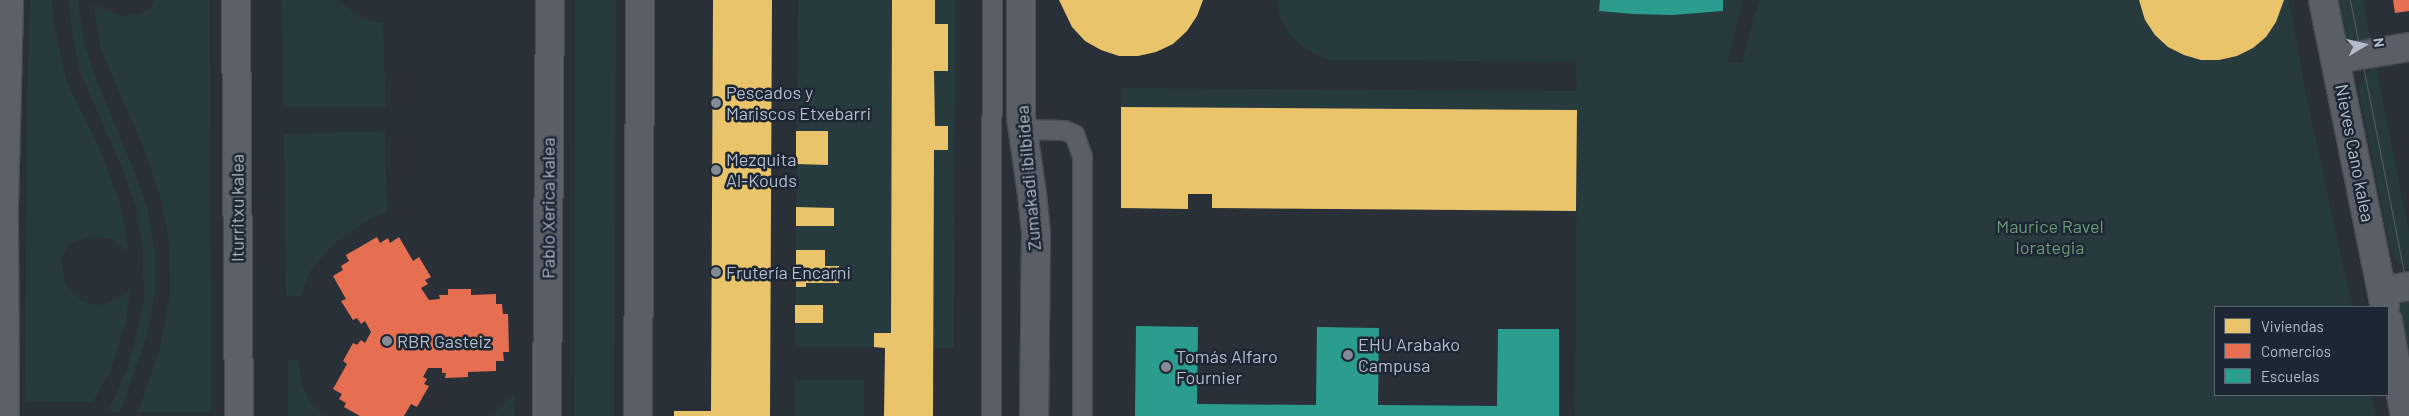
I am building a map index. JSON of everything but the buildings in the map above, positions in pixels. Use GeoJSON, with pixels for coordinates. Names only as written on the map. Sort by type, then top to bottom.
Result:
{"type":"FeatureCollection","features":[{"type":"Feature","properties":{"kind":"main road"},"geometry":{"type":"LineString","coordinates":[[5,416],[4,206],[9,0]]}},
{"type":"Feature","properties":{"kind":"main road","name":"Iturritxu kalea"},"geometry":{"type":"LineString","coordinates":[[236,0],[239,416]]}},
{"type":"Feature","properties":{"kind":"street","name":"Pablo Xerica kalea"},"geometry":{"type":"LineString","coordinates":[[547,416],[550,0]]}},
{"type":"Feature","properties":{"kind":"street"},"geometry":{"type":"LineString","coordinates":[[638,416],[640,0]]}},
{"type":"Feature","properties":{"kind":"street","name":"Zumakadi ibilbidea"},"geometry":{"type":"LineString","coordinates":[[1021,0],[1021,116],[1036,226],[1034,416]]}},
{"type":"Feature","properties":{"kind":"street","name":"Nieves Cano kalea"},"geometry":{"type":"LineString","coordinates":[[2323,0],[2337,59],[2384,299]]}},
{"type":"Feature","properties":{"kind":"street"},"geometry":{"type":"LineString","coordinates":[[2337,59],[2409,47]]}},
{"type":"Feature","properties":{"kind":"street"},"geometry":{"type":"LineString","coordinates":[[2384,299],[2409,286]]}},
{"type":"Feature","properties":{"kind":"street"},"geometry":{"type":"LineString","coordinates":[[2389,327],[2405,416]]}},
{"type":"Feature","properties":{"kind":"lane","name":"Zumakadi ibilbidea"},"geometry":{"type":"LineString","coordinates":[[991,416],[992,0]]}},
{"type":"Feature","properties":{"kind":"lane"},"geometry":{"type":"LineString","coordinates":[[1023,129],[1064,130],[1074,134],[1082,156],[1082,416]]}},
{"type":"Feature","properties":{"kind":"green space"},"geometry":{"type":"Polygon","coordinates":[[[30,0],[52,0],[54,24],[67,83],[102,154],[121,206],[129,253],[111,239],[87,237],[68,244],[61,260],[66,285],[84,302],[99,305],[114,301],[130,289],[126,321],[111,369],[93,402],[25,402],[27,102],[30,0]]]}},
{"type":"Feature","properties":{"kind":"green space"},"geometry":{"type":"Polygon","coordinates":[[[68,0],[78,0],[84,43],[98,84],[136,175],[148,211],[155,253],[155,292],[146,338],[120,412],[108,411],[124,377],[134,346],[144,298],[142,244],[135,205],[122,168],[80,72],[68,0]]]}},
{"type":"Feature","properties":{"kind":"green space"},"geometry":{"type":"Polygon","coordinates":[[[154,0],[210,0],[211,412],[138,412],[160,348],[170,294],[169,240],[161,200],[145,151],[101,50],[93,4],[109,12],[126,16],[140,14],[152,7],[154,0]]]}},
{"type":"Feature","properties":{"kind":"green space"},"geometry":{"type":"Polygon","coordinates":[[[282,0],[337,0],[364,20],[383,23],[386,107],[283,107],[282,0]]]}},
{"type":"Feature","properties":{"kind":"green space"},"geometry":{"type":"Polygon","coordinates":[[[575,0],[616,0],[614,416],[574,416],[575,0]]]}},
{"type":"Feature","properties":{"kind":"green space"},"geometry":{"type":"Polygon","coordinates":[[[798,0],[892,0],[891,333],[875,333],[874,347],[795,347],[798,0]]]}},
{"type":"Feature","properties":{"kind":"green space"},"geometry":{"type":"Polygon","coordinates":[[[935,0],[955,0],[954,348],[933,348],[934,150],[948,126],[935,126],[934,71],[948,71],[948,24],[935,24],[935,0]]]}},
{"type":"Feature","properties":{"kind":"green space","name":"Maurice Ravel lorategia"},"geometry":{"type":"Polygon","coordinates":[[[1277,0],[1600,0],[1600,11],[1673,15],[1723,12],[1723,0],[1743,0],[1728,62],[1742,63],[1759,0],[2289,0],[2306,94],[2352,306],[2214,306],[2214,396],[2371,396],[2376,416],[1575,416],[1577,110],[1121,107],[1121,88],[1577,91],[1575,62],[1327,60],[1305,49],[1290,35],[1281,20],[1277,0]]]}},
{"type":"Feature","properties":{"kind":"green space"},"geometry":{"type":"Polygon","coordinates":[[[2334,0],[2363,0],[2371,41],[2345,47],[2334,0]]]}},
{"type":"Feature","properties":{"kind":"green space"},"geometry":{"type":"Polygon","coordinates":[[[2376,66],[2409,232],[2409,269],[2397,262],[2390,250],[2358,86],[2370,70],[2376,66]]]}},
{"type":"Feature","properties":{"kind":"green space"},"geometry":{"type":"Polygon","coordinates":[[[385,131],[387,212],[362,223],[335,243],[312,268],[300,296],[286,297],[284,134],[385,131]]]}},
{"type":"Feature","properties":{"kind":"green space"},"geometry":{"type":"Polygon","coordinates":[[[2409,294],[2409,369],[2397,296],[2409,294]]]}},
{"type":"Feature","properties":{"kind":"green space"},"geometry":{"type":"Polygon","coordinates":[[[288,360],[298,360],[302,386],[310,402],[324,416],[288,416],[288,360]]]}},
{"type":"Feature","properties":{"kind":"green space"},"geometry":{"type":"Polygon","coordinates":[[[795,380],[864,380],[864,416],[795,416],[795,380]]]}},
{"type":"Feature","properties":{"kind":"green space"},"geometry":{"type":"Polygon","coordinates":[[[515,393],[514,416],[492,416],[515,393]]]}},
{"type":"Feature","properties":{"kind":"tram line"},"geometry":{"type":"LineString","coordinates":[[2350,0],[2409,299]]}},
{"type":"Feature","properties":{"kind":"place","name":"Pescados y Mariscos Etxebarri"},"geometry":{"type":"Point","coordinates":[716,103]}},
{"type":"Feature","properties":{"kind":"place","name":"Mezquita Al-Kouds"},"geometry":{"type":"Point","coordinates":[716,170]}},
{"type":"Feature","properties":{"kind":"place","name":"Frutería Encarni"},"geometry":{"type":"Point","coordinates":[716,272]}},
{"type":"Feature","properties":{"kind":"place","name":"RBR Gasteiz"},"geometry":{"type":"Point","coordinates":[387,341]}},
{"type":"Feature","properties":{"kind":"place","name":"EHU Arabako Campusa"},"geometry":{"type":"Point","coordinates":[1348,355]}},
{"type":"Feature","properties":{"kind":"place","name":"Tomás Alfaro Fournier"},"geometry":{"type":"Point","coordinates":[1166,367]}}]}
